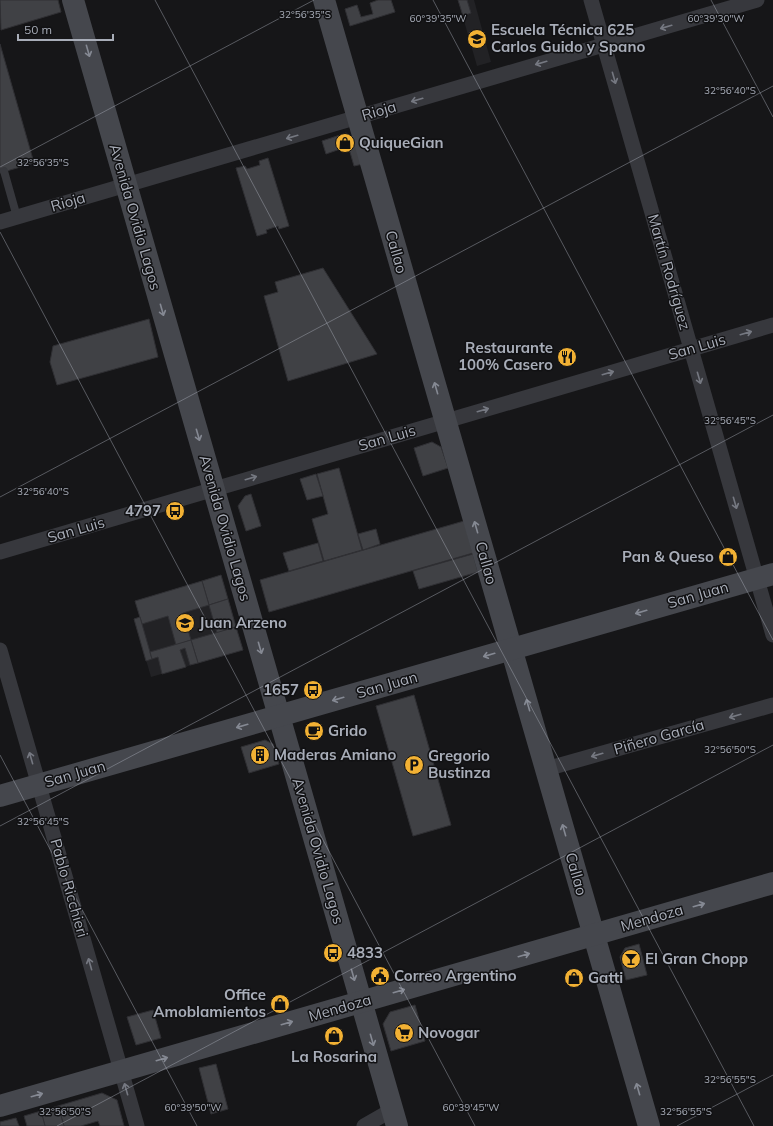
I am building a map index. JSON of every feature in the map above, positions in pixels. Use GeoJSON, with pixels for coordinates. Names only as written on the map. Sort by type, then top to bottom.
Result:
{"type":"FeatureCollection","features":[{"type":"Feature","properties":{"kind":"main road","name":"Avenida Ovidio Lagos"},"geometry":{"type":"LineString","coordinates":[[73,0],[395,1118]]}},
{"type":"Feature","properties":{"kind":"main road","name":"Callao"},"geometry":{"type":"LineString","coordinates":[[324,0],[649,1126]]}},
{"type":"Feature","properties":{"kind":"main road","name":"San Juan"},"geometry":{"type":"LineString","coordinates":[[0,796],[765,576]]}},
{"type":"Feature","properties":{"kind":"main road","name":"Mendoza"},"geometry":{"type":"LineString","coordinates":[[0,1106],[773,883]]}},
{"type":"Feature","properties":{"kind":"street","name":"Martín Rodríguez"},"geometry":{"type":"LineString","coordinates":[[591,0],[691,349],[765,576],[773,635]]}},
{"type":"Feature","properties":{"kind":"street","name":"Rioja"},"geometry":{"type":"LineString","coordinates":[[0,222],[757,0]]}},
{"type":"Feature","properties":{"kind":"street","name":"San Luis"},"geometry":{"type":"LineString","coordinates":[[0,552],[773,325]]}},
{"type":"Feature","properties":{"kind":"street","name":"Pablo Ricchieri"},"geometry":{"type":"LineString","coordinates":[[0,650],[137,1126]]}},
{"type":"Feature","properties":{"kind":"street","name":"Piñero García"},"geometry":{"type":"LineString","coordinates":[[546,769],[773,706]]}},
{"type":"Feature","properties":{"kind":"street"},"geometry":{"type":"LineString","coordinates":[[364,1126],[395,1118]]}},
{"type":"Feature","properties":{"kind":"lane"},"geometry":{"type":"LineString","coordinates":[[4,171],[16,217]]}},
{"type":"Feature","properties":{"kind":"shaded area","name":"Escuela Técnica 625 Carlos Guido y Spano"},"geometry":{"type":"Polygon","coordinates":[[[458,0],[474,0],[491,62],[477,66],[458,0]]]}},
{"type":"Feature","properties":{"kind":"shaded area","name":"Juan Arzeno"},"geometry":{"type":"Polygon","coordinates":[[[221,575],[243,650],[151,677],[134,619],[140,617],[135,601],[221,575]]]}},
{"type":"Feature","properties":{"kind":"building"},"geometry":{"type":"Polygon","coordinates":[[[0,0],[58,0],[61,12],[1,30],[0,0]]]}},
{"type":"Feature","properties":{"kind":"building"},"geometry":{"type":"Polygon","coordinates":[[[378,0],[391,0],[395,12],[350,26],[345,9],[357,5],[361,17],[373,14],[370,3],[378,0]]]}},
{"type":"Feature","properties":{"kind":"building"},"geometry":{"type":"Polygon","coordinates":[[[458,0],[467,0],[471,13],[463,16],[458,0]]]}},
{"type":"Feature","properties":{"kind":"building"},"geometry":{"type":"Polygon","coordinates":[[[0,44],[34,163],[0,173],[0,44]]]}},
{"type":"Feature","properties":{"kind":"building"},"geometry":{"type":"Polygon","coordinates":[[[346,133],[357,140],[363,164],[354,166],[350,152],[343,148],[326,154],[322,141],[346,133]]]}},
{"type":"Feature","properties":{"kind":"building"},"geometry":{"type":"Polygon","coordinates":[[[268,158],[289,226],[279,229],[278,226],[266,230],[267,233],[257,236],[236,168],[245,166],[247,169],[260,165],[259,161],[268,158]]]}},
{"type":"Feature","properties":{"kind":"building"},"geometry":{"type":"Polygon","coordinates":[[[323,268],[377,354],[288,381],[264,296],[278,292],[275,282],[323,268]]]}},
{"type":"Feature","properties":{"kind":"building"},"geometry":{"type":"Polygon","coordinates":[[[149,319],[158,357],[57,385],[50,362],[53,346],[149,319]]]}},
{"type":"Feature","properties":{"kind":"building"},"geometry":{"type":"Polygon","coordinates":[[[432,442],[441,447],[448,468],[423,476],[414,448],[432,442]]]}},
{"type":"Feature","properties":{"kind":"building"},"geometry":{"type":"Polygon","coordinates":[[[339,468],[362,550],[324,561],[312,519],[328,514],[317,474],[339,468]]]}},
{"type":"Feature","properties":{"kind":"building"},"geometry":{"type":"Polygon","coordinates":[[[316,474],[323,496],[307,500],[300,479],[316,474]]]}},
{"type":"Feature","properties":{"kind":"building"},"geometry":{"type":"Polygon","coordinates":[[[251,494],[261,526],[246,531],[238,506],[245,496],[251,494]]]}},
{"type":"Feature","properties":{"kind":"building"},"geometry":{"type":"Polygon","coordinates":[[[464,521],[473,553],[269,612],[260,580],[464,521]]]}},
{"type":"Feature","properties":{"kind":"building"},"geometry":{"type":"Polygon","coordinates":[[[376,529],[380,544],[363,550],[358,534],[376,529]]]}},
{"type":"Feature","properties":{"kind":"building"},"geometry":{"type":"Polygon","coordinates":[[[318,543],[323,561],[289,571],[283,553],[318,543]]]}},
{"type":"Feature","properties":{"kind":"building"},"geometry":{"type":"Polygon","coordinates":[[[473,554],[478,572],[419,589],[413,571],[473,554]]]}},
{"type":"Feature","properties":{"kind":"building"},"geometry":{"type":"Polygon","coordinates":[[[221,575],[228,599],[209,605],[202,581],[221,575]]]}},
{"type":"Feature","properties":{"kind":"building"},"geometry":{"type":"Polygon","coordinates":[[[202,581],[209,605],[183,613],[191,640],[176,645],[168,616],[142,624],[135,601],[202,581]]]}},
{"type":"Feature","properties":{"kind":"building"},"geometry":{"type":"Polygon","coordinates":[[[228,599],[236,627],[217,633],[209,605],[228,599]]]}},
{"type":"Feature","properties":{"kind":"building"},"geometry":{"type":"Polygon","coordinates":[[[140,617],[152,659],[146,661],[134,619],[140,617]]]}},
{"type":"Feature","properties":{"kind":"building"},"geometry":{"type":"Polygon","coordinates":[[[236,627],[243,650],[198,663],[191,640],[236,627]]]}},
{"type":"Feature","properties":{"kind":"building"},"geometry":{"type":"Polygon","coordinates":[[[191,640],[198,663],[190,665],[185,648],[180,650],[186,667],[162,674],[158,657],[152,659],[150,652],[191,640]]]}},
{"type":"Feature","properties":{"kind":"building","name":"Gregorio Bustinza"},"geometry":{"type":"Polygon","coordinates":[[[414,695],[451,825],[413,836],[376,706],[414,695]]]}},
{"type":"Feature","properties":{"kind":"building","name":"Maderas Amiano"},"geometry":{"type":"Polygon","coordinates":[[[265,740],[273,744],[279,764],[249,773],[241,747],[265,740]]]}},
{"type":"Feature","properties":{"kind":"building"},"geometry":{"type":"Polygon","coordinates":[[[639,944],[647,975],[626,980],[620,957],[625,948],[639,944]]]}},
{"type":"Feature","properties":{"kind":"building","name":"Novogar"},"geometry":{"type":"Polygon","coordinates":[[[415,1005],[425,1041],[391,1051],[383,1024],[390,1012],[415,1005]]]}},
{"type":"Feature","properties":{"kind":"building"},"geometry":{"type":"Polygon","coordinates":[[[153,1010],[161,1038],[136,1045],[127,1017],[153,1010]]]}},
{"type":"Feature","properties":{"kind":"building"},"geometry":{"type":"Polygon","coordinates":[[[216,1064],[228,1109],[211,1114],[199,1068],[216,1064]]]}},
{"type":"Feature","properties":{"kind":"building"},"geometry":{"type":"Polygon","coordinates":[[[102,1093],[117,1100],[124,1126],[100,1126],[98,1121],[81,1126],[64,1126],[58,1106],[102,1093]]]}},
{"type":"Feature","properties":{"kind":"building"},"geometry":{"type":"Polygon","coordinates":[[[58,1106],[64,1126],[45,1126],[41,1111],[58,1106]]]}},
{"type":"Feature","properties":{"kind":"building"},"geometry":{"type":"Polygon","coordinates":[[[41,1111],[45,1126],[27,1126],[24,1116],[41,1111]]]}},
{"type":"Feature","properties":{"kind":"building"},"geometry":{"type":"Polygon","coordinates":[[[16,1118],[19,1126],[0,1126],[0,1122],[16,1118]]]}},
{"type":"Feature","properties":{"kind":"place","name":"Escuela Técnica 625 Carlos Guido y Spano"},"geometry":{"type":"Point","coordinates":[477,39]}},
{"type":"Feature","properties":{"kind":"place","name":"QuiqueGian"},"geometry":{"type":"Point","coordinates":[345,143]}},
{"type":"Feature","properties":{"kind":"place","name":"Restaurante 100% Casero"},"geometry":{"type":"Point","coordinates":[567,357]}},
{"type":"Feature","properties":{"kind":"place","name":"4797"},"geometry":{"type":"Point","coordinates":[175,511]}},
{"type":"Feature","properties":{"kind":"place","name":"Pan & Queso"},"geometry":{"type":"Point","coordinates":[728,557]}},
{"type":"Feature","properties":{"kind":"place","name":"Juan Arzeno"},"geometry":{"type":"Point","coordinates":[185,623]}},
{"type":"Feature","properties":{"kind":"place","name":"1657"},"geometry":{"type":"Point","coordinates":[313,690]}},
{"type":"Feature","properties":{"kind":"place","name":"Grido"},"geometry":{"type":"Point","coordinates":[314,731]}},
{"type":"Feature","properties":{"kind":"place","name":"Maderas Amiano"},"geometry":{"type":"Point","coordinates":[260,755]}},
{"type":"Feature","properties":{"kind":"place","name":"Gregorio Bustinza"},"geometry":{"type":"Point","coordinates":[414,765]}},
{"type":"Feature","properties":{"kind":"place","name":"4833"},"geometry":{"type":"Point","coordinates":[333,953]}},
{"type":"Feature","properties":{"kind":"place","name":"El Gran Chopp"},"geometry":{"type":"Point","coordinates":[631,959]}},
{"type":"Feature","properties":{"kind":"place","name":"Correo Argentino"},"geometry":{"type":"Point","coordinates":[380,976]}},
{"type":"Feature","properties":{"kind":"place","name":"Gatti"},"geometry":{"type":"Point","coordinates":[574,978]}},
{"type":"Feature","properties":{"kind":"place","name":"Office Amoblamientos"},"geometry":{"type":"Point","coordinates":[280,1004]}},
{"type":"Feature","properties":{"kind":"place","name":"Novogar"},"geometry":{"type":"Point","coordinates":[404,1033]}},
{"type":"Feature","properties":{"kind":"place","name":"La Rosarina"},"geometry":{"type":"Point","coordinates":[334,1036]}}]}
